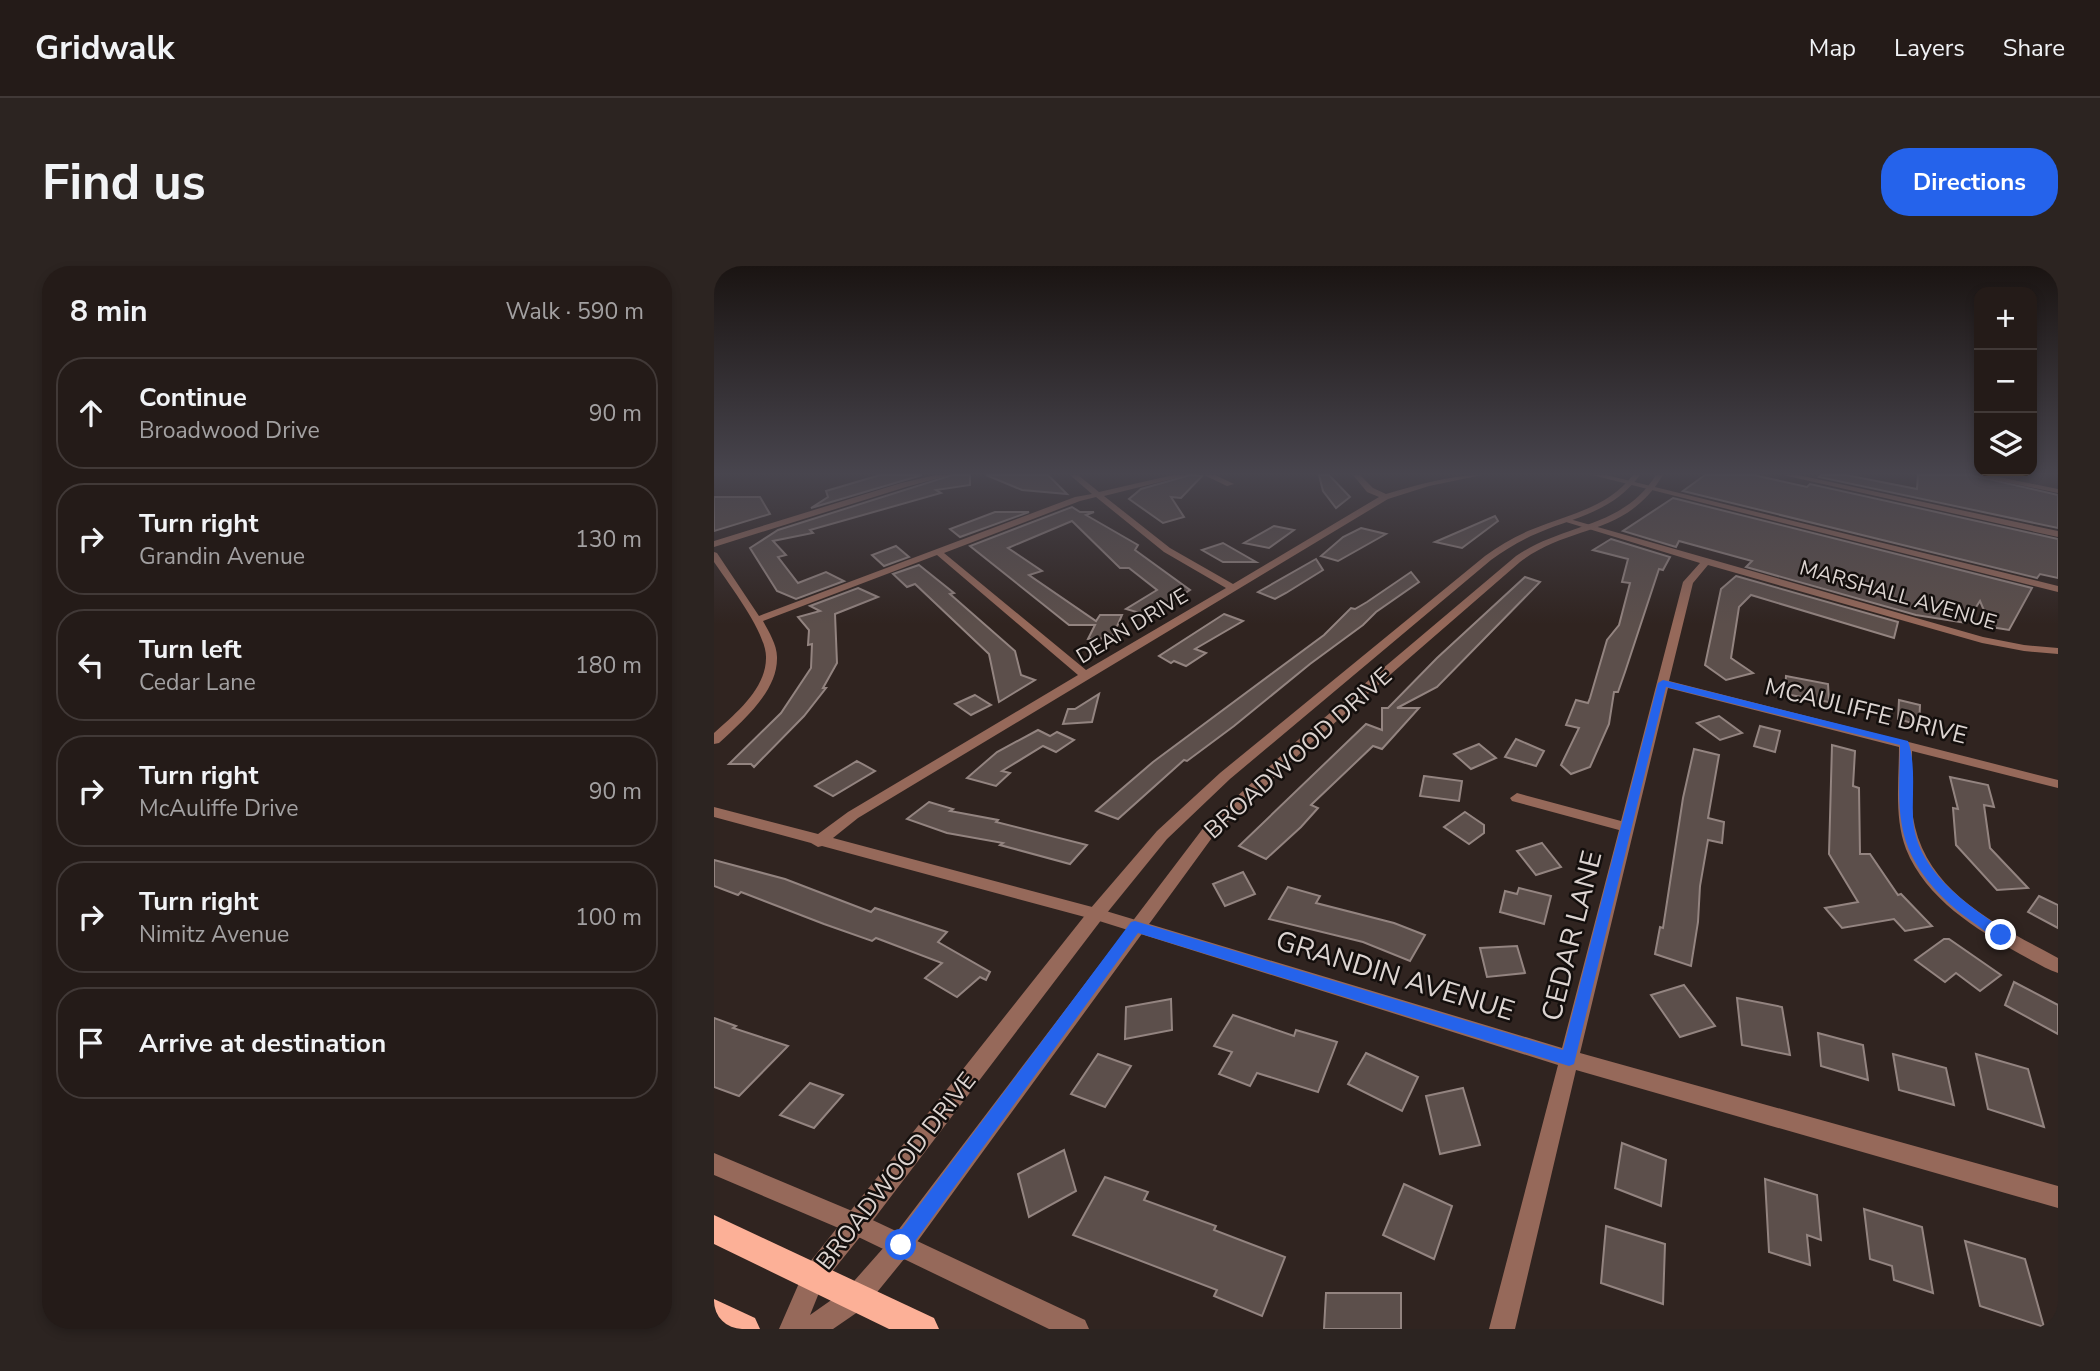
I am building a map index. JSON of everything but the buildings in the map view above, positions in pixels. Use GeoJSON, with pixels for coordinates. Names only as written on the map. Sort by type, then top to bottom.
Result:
{"type":"FeatureCollection","features":[{"type":"Feature","properties":{"kind":"main road"},"geometry":{"type":"LineString","coordinates":[[714,1229],[923,1329]]}},
{"type":"Feature","properties":{"kind":"main road"},"geometry":{"type":"LineString","coordinates":[[714,1315],[744,1329]]}},
{"type":"Feature","properties":{"kind":"street"},"geometry":{"type":"LineString","coordinates":[[714,544],[776,525]]}},
{"type":"Feature","properties":{"kind":"street"},"geometry":{"type":"LineString","coordinates":[[757,620],[1013,525]]}},
{"type":"Feature","properties":{"kind":"street"},"geometry":{"type":"LineString","coordinates":[[1135,525],[1167,550],[1234,588]]}},
{"type":"Feature","properties":{"kind":"street","name":"DEAN DRIVE"},"geometry":{"type":"LineString","coordinates":[[818,842],[853,815],[1339,525]]}},
{"type":"Feature","properties":{"kind":"street","name":"BROADWOOD DRIVE"},"geometry":{"type":"LineString","coordinates":[[792,1329],[814,1275],[1096,914],[1162,835],[1225,776],[1488,558],[1521,537],[1556,525]]}},
{"type":"Feature","properties":{"kind":"street","name":"MARSHALL AVENUE"},"geometry":{"type":"LineString","coordinates":[[1583,525],[1982,639],[2024,648],[2058,651]]}},
{"type":"Feature","properties":{"kind":"street","name":"BROADWOOD DRIVE"},"geometry":{"type":"LineString","coordinates":[[812,1329],[856,1298],[901,1245],[1135,926],[1209,831],[1303,743],[1509,567],[1532,550],[1600,525]]}},
{"type":"Feature","properties":{"kind":"street"},"geometry":{"type":"LineString","coordinates":[[1795,525],[2058,589]]}},
{"type":"Feature","properties":{"kind":"street"},"geometry":{"type":"LineString","coordinates":[[2015,525],[2058,534]]}},
{"type":"Feature","properties":{"kind":"street"},"geometry":{"type":"LineString","coordinates":[[938,552],[1085,676]]}},
{"type":"Feature","properties":{"kind":"street"},"geometry":{"type":"LineString","coordinates":[[714,555],[757,620],[772,656],[765,684],[737,719],[714,740]]}},
{"type":"Feature","properties":{"kind":"street","name":"CEDAR LANE"},"geometry":{"type":"LineString","coordinates":[[1502,1329],[1688,582],[1706,562]]}},
{"type":"Feature","properties":{"kind":"street","name":"MCAULIFFE DRIVE"},"geometry":{"type":"LineString","coordinates":[[1663,683],[2058,784]]}},
{"type":"Feature","properties":{"kind":"street"},"geometry":{"type":"LineString","coordinates":[[1905,743],[1908,825],[1920,861],[1941,888],[1969,913],[2001,935],[2058,966]]}},
{"type":"Feature","properties":{"kind":"street"},"geometry":{"type":"LineString","coordinates":[[1517,798],[1626,827]]}},
{"type":"Feature","properties":{"kind":"street","name":"GRANDIN AVENUE"},"geometry":{"type":"LineString","coordinates":[[714,812],[818,842],[1096,914],[1569,1059],[2058,1197]]}},
{"type":"Feature","properties":{"kind":"street"},"geometry":{"type":"LineString","coordinates":[[714,1164],[856,1224],[1076,1329]]}},
{"type":"Feature","properties":{"kind":"route"},"geometry":{"type":"LineString","coordinates":[[901,1245],[1135,926],[1569,1059],[1663,683],[1905,743],[1908,825],[1920,861],[1941,888],[1969,913],[2001,935]]}}]}
